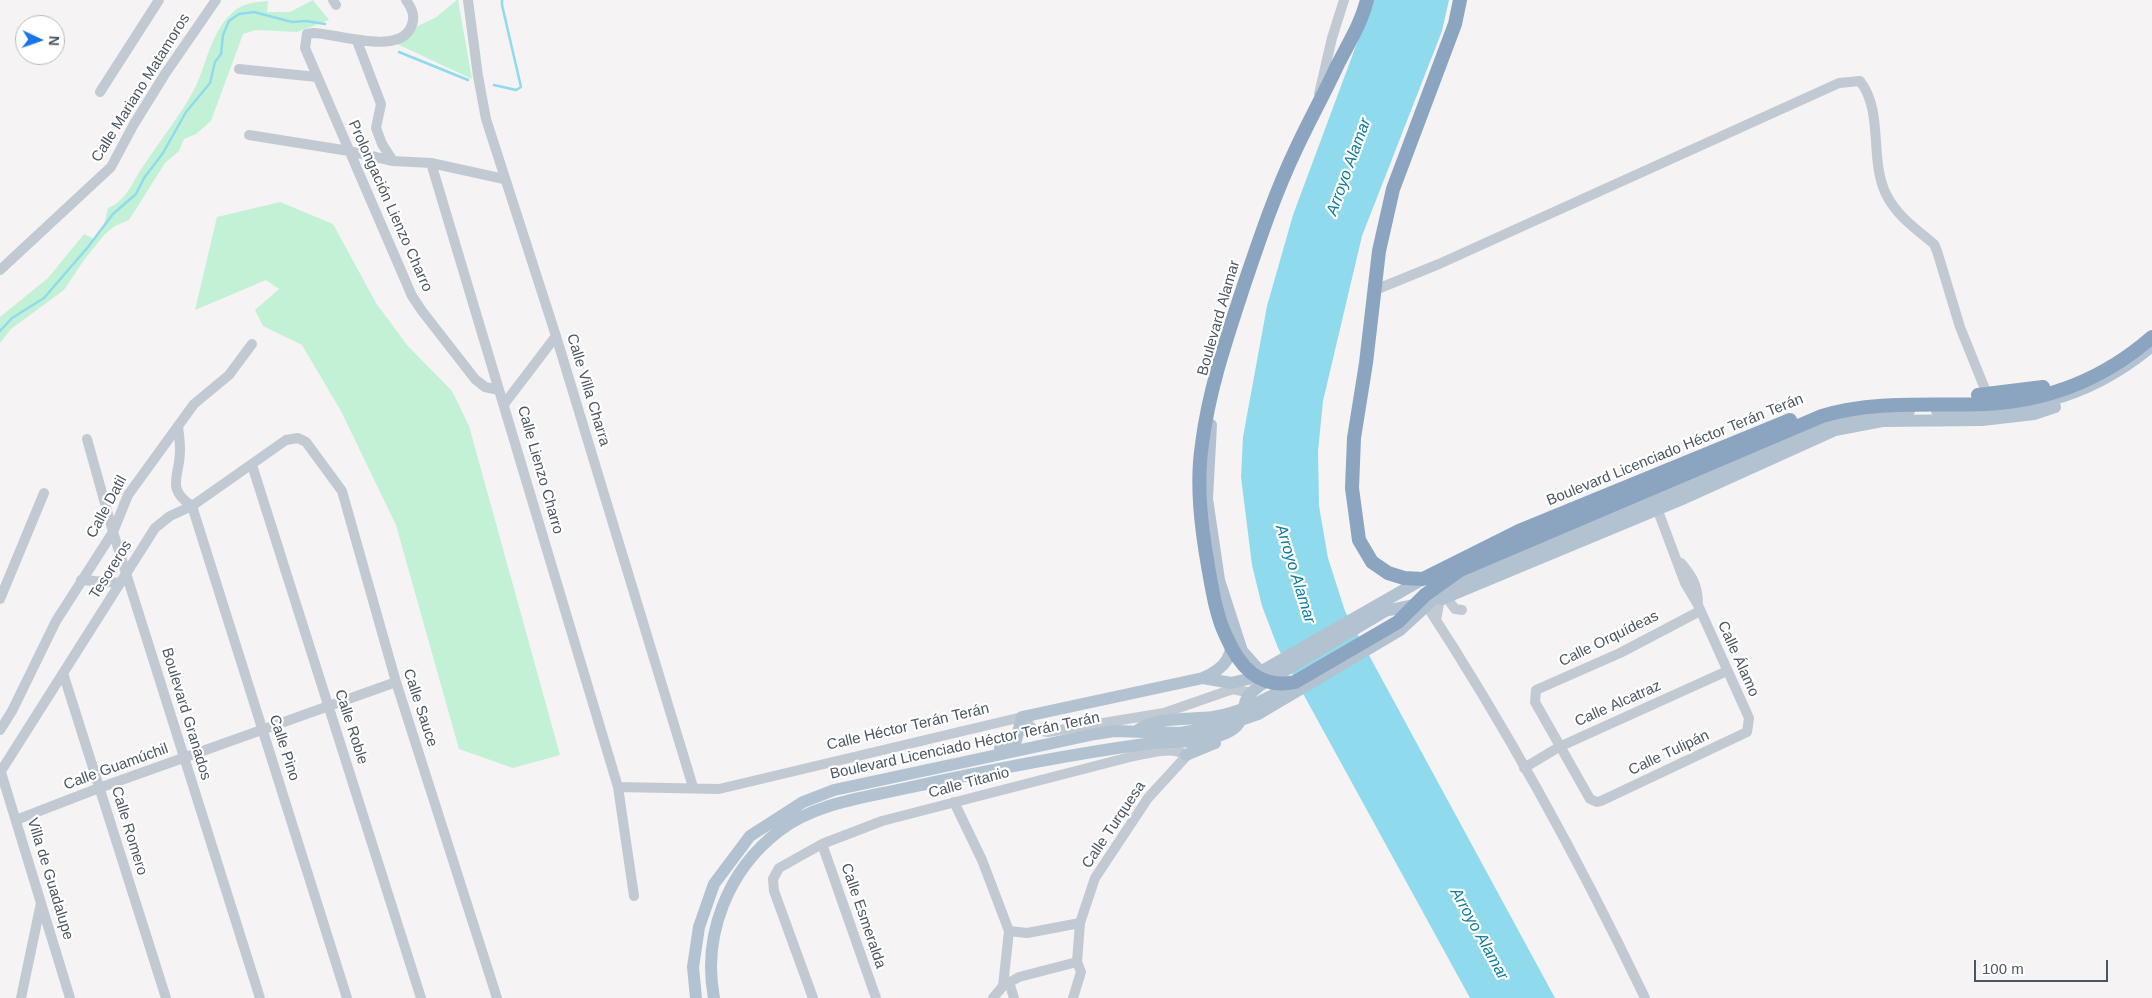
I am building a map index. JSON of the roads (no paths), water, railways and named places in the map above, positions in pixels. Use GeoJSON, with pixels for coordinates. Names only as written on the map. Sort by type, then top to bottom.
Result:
{"type":"FeatureCollection","features":[{"type":"Feature","properties":{"kind":"highway","name":"Boulevard Alamar"},"geometry":{"type":"LineString","coordinates":[[1295,682],[1285,684],[1270,683],[1252,674],[1234,655],[1229,631],[1210,581],[1204,548],[1199,489],[1201,445],[1209,401],[1227,338],[1267,215],[1315,109],[1357,30],[1367,0]]}},
{"type":"Feature","properties":{"kind":"highway"},"geometry":{"type":"LineString","coordinates":[[1423,579],[1404,578],[1388,573],[1372,562],[1359,540],[1352,488],[1354,438],[1366,363],[1380,243],[1393,189],[1455,24],[1460,0]]}},
{"type":"Feature","properties":{"kind":"highway","name":"Boulevard Licenciado Héctor Terán Terán"},"geometry":{"type":"LineString","coordinates":[[1423,579],[1519,531],[1827,404],[1873,396],[1987,394],[2048,387],[2070,380],[2128,349],[2152,327]]}},
{"type":"Feature","properties":{"kind":"highway","name":"Boulevard Licenciado Héctor Terán Terán"},"geometry":{"type":"LineString","coordinates":[[1295,682],[1398,622],[1424,595],[1460,570],[1790,434],[1822,416],[1866,406],[1987,404],[2046,395],[2078,385],[2107,371],[2131,355],[2152,337]]}},
{"type":"Feature","properties":{"kind":"main road","name":"Boulevard Licenciado Héctor Terán Terán"},"geometry":{"type":"LineString","coordinates":[[696,998],[693,967],[699,927],[714,884],[750,836],[803,802],[834,790],[1075,738],[1114,731],[1180,733],[1226,725],[1258,714],[1400,630],[1436,597],[1462,579],[1696,482],[1790,434],[1829,423],[1879,413],[1999,410],[2052,400],[2102,381],[2152,346]]}},
{"type":"Feature","properties":{"kind":"main road","name":"Boulevard Licenciado Héctor Terán Terán"},"geometry":{"type":"LineString","coordinates":[[1364,618],[1385,611],[1443,598],[1658,510],[1835,430],[1882,422],[1982,420],[2034,414],[2080,398],[2127,372],[2152,355]]}},
{"type":"Feature","properties":{"kind":"main road","name":"Boulevard Licenciado Héctor Terán Terán"},"geometry":{"type":"LineString","coordinates":[[714,998],[710,976],[713,939],[722,904],[738,876],[757,852],[779,831],[804,816],[835,804],[956,777],[1147,744],[1200,741],[1229,732],[1236,727],[1243,717],[1247,698],[1277,671],[1364,618],[1423,579]]}},
{"type":"Feature","properties":{"kind":"main road"},"geometry":{"type":"LineString","coordinates":[[1229,631],[1245,657],[1262,672]]}},
{"type":"Feature","properties":{"kind":"main road","name":"Calle Héctor Terán Terán"},"geometry":{"type":"LineString","coordinates":[[1022,717],[1203,678],[1217,671],[1225,664],[1233,646],[1229,631]]}},
{"type":"Feature","properties":{"kind":"main road","name":"Boulevard Licenciado Héctor Terán Terán"},"geometry":{"type":"LineString","coordinates":[[1235,682],[1262,672],[1277,671]]}},
{"type":"Feature","properties":{"kind":"main road","name":"Calle Héctor Terán Terán"},"geometry":{"type":"LineString","coordinates":[[1203,678],[1235,682]]}},
{"type":"Feature","properties":{"kind":"main road"},"geometry":{"type":"LineString","coordinates":[[1186,756],[1233,736],[1239,731],[1251,709],[1253,698],[1251,693],[1235,682]]}},
{"type":"Feature","properties":{"kind":"main road","name":"Boulevard Licenciado Héctor Terán Terán"},"geometry":{"type":"LineString","coordinates":[[1109,750],[1145,725],[1216,716],[1230,712],[1255,704],[1295,682]]}},
{"type":"Feature","properties":{"kind":"main road"},"geometry":{"type":"LineString","coordinates":[[948,766],[957,758],[1013,746],[1016,742],[1022,717]]}},
{"type":"Feature","properties":{"kind":"street"},"geometry":{"type":"LineString","coordinates":[[100,92],[159,0]]}},
{"type":"Feature","properties":{"kind":"street","name":"Calle Mariano Matamoros"},"geometry":{"type":"LineString","coordinates":[[0,270],[111,167],[144,107],[216,0]]}},
{"type":"Feature","properties":{"kind":"street"},"geometry":{"type":"LineString","coordinates":[[393,161],[382,144],[376,128],[381,104],[357,42],[396,39],[408,33],[414,22],[412,9],[406,0]]}},
{"type":"Feature","properties":{"kind":"street","name":"Calle Villa Charra"},"geometry":{"type":"LineString","coordinates":[[468,0],[481,96],[504,179],[556,336],[693,787]]}},
{"type":"Feature","properties":{"kind":"street"},"geometry":{"type":"LineString","coordinates":[[1315,109],[1332,38],[1344,0]]}},
{"type":"Feature","properties":{"kind":"street","name":"Prolongación Lienzo Charro"},"geometry":{"type":"LineString","coordinates":[[357,42],[321,33],[307,34],[304,48],[412,296],[475,379],[485,386],[499,390]]}},
{"type":"Feature","properties":{"kind":"street"},"geometry":{"type":"LineString","coordinates":[[239,69],[317,76]]}},
{"type":"Feature","properties":{"kind":"street"},"geometry":{"type":"LineString","coordinates":[[1375,290],[1439,264],[1839,83],[1860,81],[1870,98],[1880,179],[1886,194],[1896,212],[1934,244],[1938,251],[1960,328],[1987,394]]}},
{"type":"Feature","properties":{"kind":"street"},"geometry":{"type":"LineString","coordinates":[[249,135],[349,151],[393,161],[431,163],[504,179]]}},
{"type":"Feature","properties":{"kind":"street","name":"Calle Lienzo Charro"},"geometry":{"type":"LineString","coordinates":[[431,163],[499,390],[505,403],[618,787],[634,896]]}},
{"type":"Feature","properties":{"kind":"street"},"geometry":{"type":"LineString","coordinates":[[505,403],[556,336]]}},
{"type":"Feature","properties":{"kind":"street","name":"Calle Datil"},"geometry":{"type":"LineString","coordinates":[[0,730],[12,711],[56,621],[113,532],[128,495],[194,404],[230,375],[252,344]]}},
{"type":"Feature","properties":{"kind":"street"},"geometry":{"type":"LineString","coordinates":[[178,427],[180,450],[175,483],[176,491],[180,497],[192,506]]}},
{"type":"Feature","properties":{"kind":"street","name":"Tesoreros"},"geometry":{"type":"LineString","coordinates":[[0,770],[155,528],[170,516],[192,506],[286,440],[298,438]]}},
{"type":"Feature","properties":{"kind":"street","name":"Calle Sauce"},"geometry":{"type":"LineString","coordinates":[[298,438],[306,442],[342,491],[396,682],[496,998]]}},
{"type":"Feature","properties":{"kind":"street","name":"Boulevard Granados"},"geometry":{"type":"LineString","coordinates":[[87,439],[113,532],[260,998]]}},
{"type":"Feature","properties":{"kind":"street","name":"Calle Roble"},"geometry":{"type":"LineString","coordinates":[[252,465],[421,998]]}},
{"type":"Feature","properties":{"kind":"street","name":"Calle Álamo"},"geometry":{"type":"LineString","coordinates":[[1645,480],[1677,558],[1685,583],[1699,608],[1749,718],[1750,726]]}},
{"type":"Feature","properties":{"kind":"street"},"geometry":{"type":"LineString","coordinates":[[0,599],[44,493]]}},
{"type":"Feature","properties":{"kind":"street","name":"Calle Pino"},"geometry":{"type":"LineString","coordinates":[[192,506],[348,998]]}},
{"type":"Feature","properties":{"kind":"street"},"geometry":{"type":"LineString","coordinates":[[81,580],[120,583]]}},
{"type":"Feature","properties":{"kind":"street"},"geometry":{"type":"LineString","coordinates":[[1436,620],[1443,598],[1452,606],[1462,610]]}},
{"type":"Feature","properties":{"kind":"street"},"geometry":{"type":"LineString","coordinates":[[1425,603],[1524,768],[1610,924],[1645,998]]}},
{"type":"Feature","properties":{"kind":"street","name":"Calle Orquídeas"},"geometry":{"type":"LineString","coordinates":[[1560,747],[1534,696],[1536,690],[1620,653],[1699,608]]}},
{"type":"Feature","properties":{"kind":"street","name":"Calle Alcatraz"},"geometry":{"type":"LineString","coordinates":[[1524,768],[1560,747],[1727,672]]}},
{"type":"Feature","properties":{"kind":"street","name":"Calle Romero"},"geometry":{"type":"LineString","coordinates":[[63,673],[166,998]]}},
{"type":"Feature","properties":{"kind":"street","name":"Calle Guamúchil"},"geometry":{"type":"LineString","coordinates":[[16,820],[262,728],[396,682]]}},
{"type":"Feature","properties":{"kind":"street","name":"Boulevard Licenciado Héctor Terán Terán"},"geometry":{"type":"LineString","coordinates":[[1022,717],[1034,730],[1048,732],[1164,713],[1233,689],[1251,693]]}},
{"type":"Feature","properties":{"kind":"street","name":"Calle Héctor Terán Terán"},"geometry":{"type":"LineString","coordinates":[[618,787],[719,789],[1022,717]]}},
{"type":"Feature","properties":{"kind":"street","name":"Calle Tulipán"},"geometry":{"type":"LineString","coordinates":[[1560,747],[1590,799],[1597,802],[1747,732],[1750,726]]}},
{"type":"Feature","properties":{"kind":"street","name":"Calle Turquesa"},"geometry":{"type":"LineString","coordinates":[[1073,998],[1081,972],[1077,962],[1080,923],[1095,878],[1148,798],[1200,741]]}},
{"type":"Feature","properties":{"kind":"street","name":"Calle Titanio"},"geometry":{"type":"LineString","coordinates":[[813,998],[774,891],[773,879],[779,868],[822,844],[882,821],[1134,756],[1164,751],[1179,752],[1186,756]]}},
{"type":"Feature","properties":{"kind":"street","name":"Villa de Guadalupe"},"geometry":{"type":"LineString","coordinates":[[0,770],[70,998]]}},
{"type":"Feature","properties":{"kind":"street"},"geometry":{"type":"LineString","coordinates":[[954,802],[982,860],[1009,932],[1006,984],[1014,998]]}},
{"type":"Feature","properties":{"kind":"street","name":"Calle Esmeralda"},"geometry":{"type":"LineString","coordinates":[[822,844],[876,998]]}},
{"type":"Feature","properties":{"kind":"street"},"geometry":{"type":"LineString","coordinates":[[22,998],[41,902]]}},
{"type":"Feature","properties":{"kind":"street"},"geometry":{"type":"LineString","coordinates":[[1009,932],[1027,933],[1080,923]]}},
{"type":"Feature","properties":{"kind":"street"},"geometry":{"type":"LineString","coordinates":[[993,998],[1006,984],[1056,966],[1077,962]]}},
{"type":"Feature","properties":{"kind":"water","name":"Arroyo Alamar"},"geometry":{"type":"Polygon","coordinates":[[[1373,0],[1449,0],[1442,31],[1362,236],[1323,401],[1318,451],[1319,506],[1328,558],[1345,611],[1555,998],[1470,998],[1278,648],[1262,606],[1252,565],[1241,477],[1243,437],[1267,306],[1293,215],[1373,0]]]}},
{"type":"Feature","properties":{"kind":"waterway"},"geometry":{"type":"LineString","coordinates":[[494,85],[516,90],[521,87],[502,0]]}},
{"type":"Feature","properties":{"kind":"waterway"},"geometry":{"type":"LineString","coordinates":[[0,331],[12,318],[44,298],[88,247],[113,214],[136,194],[144,178],[163,153],[186,112],[210,83],[215,62],[221,54],[223,35],[229,21],[239,14],[254,12],[292,22],[306,21],[325,24]]}},
{"type":"Feature","properties":{"kind":"waterway"},"geometry":{"type":"LineString","coordinates":[[399,52],[468,80]]}}]}
